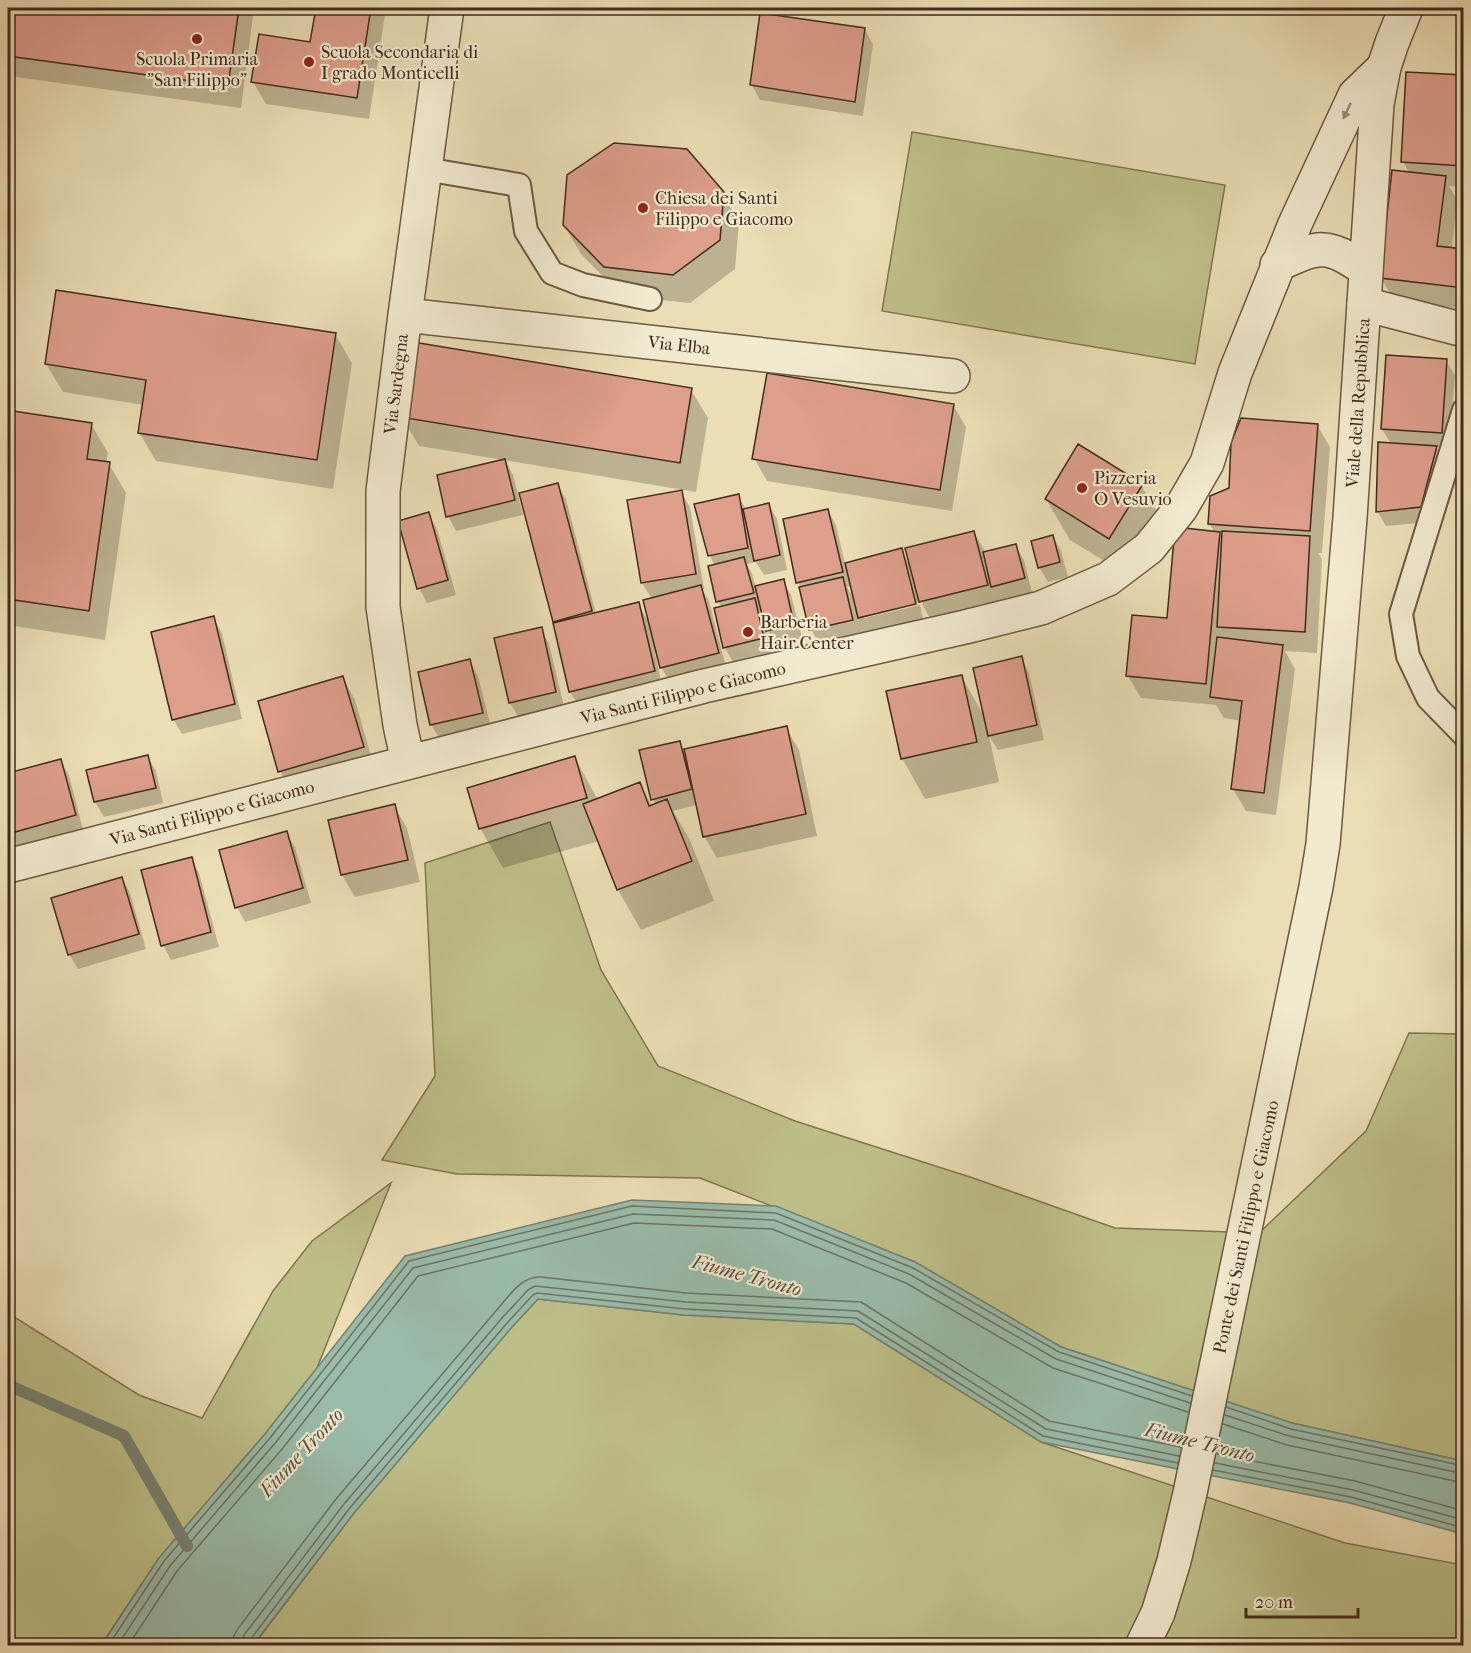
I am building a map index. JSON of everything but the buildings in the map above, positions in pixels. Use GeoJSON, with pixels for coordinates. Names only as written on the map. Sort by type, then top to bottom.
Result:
{"type":"FeatureCollection","features":[{"type":"Feature","properties":{"kind":"street","name":"Via Sardegna"},"geometry":{"type":"LineString","coordinates":[[408,762],[400,725],[383,606],[383,491],[447,8]]}},
{"type":"Feature","properties":{"kind":"street","name":"Viale della Repubblica"},"geometry":{"type":"LineString","coordinates":[[1328,803],[1350,518],[1377,104],[1384,67],[1406,8]]}},
{"type":"Feature","properties":{"kind":"street","name":"Via Santi Filippo e Giacomo"},"geometry":{"type":"LineString","coordinates":[[8,866],[704,686],[1041,608],[1108,579],[1149,548],[1181,508],[1207,463],[1235,373],[1294,224],[1355,95],[1384,67]]}},
{"type":"Feature","properties":{"kind":"street"},"geometry":{"type":"LineString","coordinates":[[1277,265],[1316,249],[1332,250],[1366,270]]}},
{"type":"Feature","properties":{"kind":"street"},"geometry":{"type":"LineString","coordinates":[[1364,304],[1464,330]]}},
{"type":"Feature","properties":{"kind":"street","name":"Via Elba"},"geometry":{"type":"LineString","coordinates":[[405,315],[953,376]]}},
{"type":"Feature","properties":{"kind":"street","name":"Ponte dei Santi Filippo e Giacomo"},"geometry":{"type":"LineString","coordinates":[[1142,1646],[1158,1612],[1174,1561],[1190,1493],[1316,887],[1328,803]]}},
{"type":"Feature","properties":{"kind":"lane"},"geometry":{"type":"LineString","coordinates":[[425,169],[519,185],[526,231],[552,273],[583,285],[651,299]]}},
{"type":"Feature","properties":{"kind":"lane"},"geometry":{"type":"LineString","coordinates":[[1464,410],[1401,614],[1408,656],[1428,698],[1464,735]]}},
{"type":"Feature","properties":{"kind":"green space"},"geometry":{"type":"Polygon","coordinates":[[[912,132],[1225,185],[1195,364],[882,311],[912,132]]]}},
{"type":"Feature","properties":{"kind":"green space"},"geometry":{"type":"Polygon","coordinates":[[[550,822],[601,970],[658,1066],[795,1121],[973,1178],[1115,1228],[1259,1233],[1366,1131],[1409,1033],[1463,1034],[1463,1461],[1292,1423],[1061,1347],[915,1262],[700,1178],[457,1174],[382,1160],[435,1076],[425,863],[550,822]]]}},
{"type":"Feature","properties":{"kind":"green space"},"geometry":{"type":"Polygon","coordinates":[[[391,1183],[317,1368],[265,1434],[159,1558],[101,1645],[8,1645],[8,1313],[139,1395],[202,1418],[273,1291],[312,1241],[391,1183]]]}},
{"type":"Feature","properties":{"kind":"green space"},"geometry":{"type":"Polygon","coordinates":[[[538,1299],[684,1315],[854,1324],[1041,1442],[1345,1543],[1463,1565],[1463,1645],[253,1646],[354,1513],[538,1299]]]}},
{"type":"Feature","properties":{"kind":"water","name":"Fiume Tronto"},"geometry":{"type":"Polygon","coordinates":[[[632,1200],[776,1206],[915,1262],[1061,1347],[1292,1423],[1463,1461],[1463,1534],[1350,1503],[1041,1442],[854,1324],[684,1315],[538,1299],[354,1513],[253,1645],[101,1646],[159,1558],[265,1434],[405,1256],[632,1200]]]}},
{"type":"Feature","properties":{"kind":"waterway"},"geometry":{"type":"LineString","coordinates":[[8,1385],[124,1436],[187,1546]]}},
{"type":"Feature","properties":{"kind":"place","name":"Scuola Primaria \"San Filippo\""},"geometry":{"type":"Point","coordinates":[197,39]}},
{"type":"Feature","properties":{"kind":"place","name":"Scuola Secondaria di I grado Monticelli"},"geometry":{"type":"Point","coordinates":[309,62]}},
{"type":"Feature","properties":{"kind":"place","name":"Chiesa dei Santi Filippo e Giacomo"},"geometry":{"type":"Point","coordinates":[643,208]}},
{"type":"Feature","properties":{"kind":"place","name":"Pizzeria O Vesuvio"},"geometry":{"type":"Point","coordinates":[1082,488]}},
{"type":"Feature","properties":{"kind":"place","name":"Barberia Hair Center"},"geometry":{"type":"Point","coordinates":[748,632]}}]}
